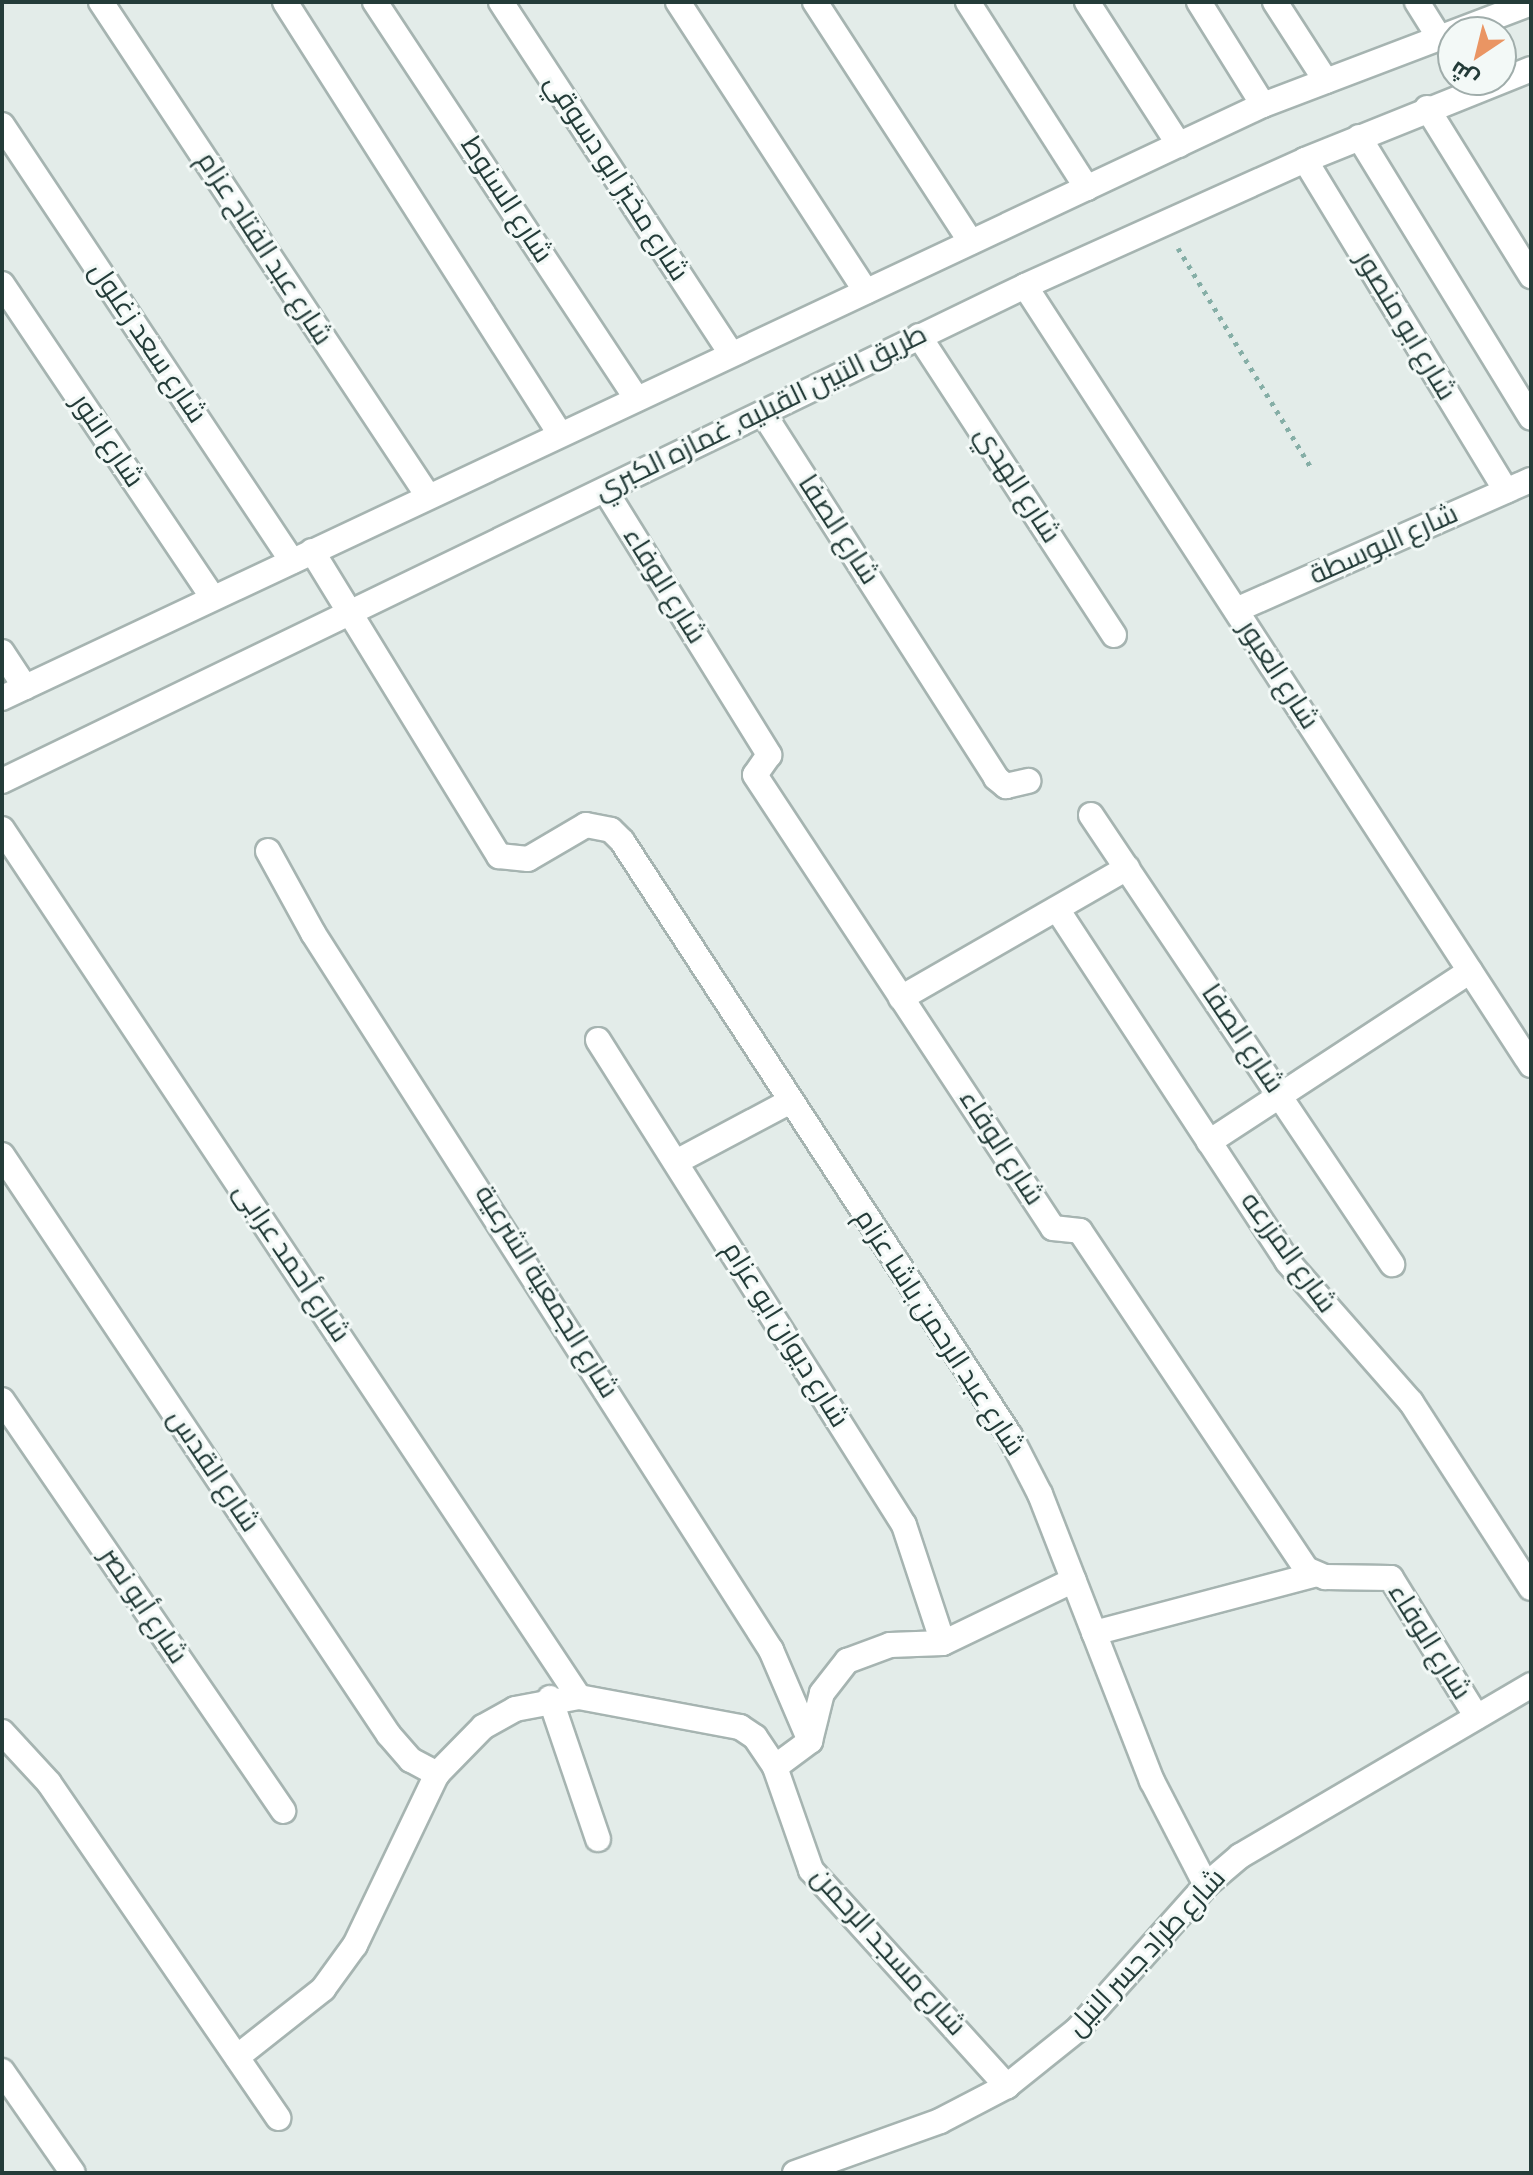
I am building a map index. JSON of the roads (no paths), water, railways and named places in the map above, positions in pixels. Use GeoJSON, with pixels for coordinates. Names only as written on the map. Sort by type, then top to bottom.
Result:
{"type":"FeatureCollection","features":[{"type":"Feature","properties":{"kind":"street","name":"شارع عبد الفتاح عزام"},"geometry":{"type":"LineString","coordinates":[[101,2],[428,496]]}},
{"type":"Feature","properties":{"kind":"street"},"geometry":{"type":"LineString","coordinates":[[285,2],[560,434]]}},
{"type":"Feature","properties":{"kind":"street","name":"شارع السنوط"},"geometry":{"type":"LineString","coordinates":[[375,2],[636,398]]}},
{"type":"Feature","properties":{"kind":"street","name":"شارع مخبز ابو دسوقي"},"geometry":{"type":"LineString","coordinates":[[501,2],[731,353]]}},
{"type":"Feature","properties":{"kind":"street"},"geometry":{"type":"LineString","coordinates":[[678,2],[866,291]]}},
{"type":"Feature","properties":{"kind":"street"},"geometry":{"type":"LineString","coordinates":[[815,2],[971,242]]}},
{"type":"Feature","properties":{"kind":"street"},"geometry":{"type":"LineString","coordinates":[[968,2],[1087,188]]}},
{"type":"Feature","properties":{"kind":"street"},"geometry":{"type":"LineString","coordinates":[[1087,2],[1179,145]]}},
{"type":"Feature","properties":{"kind":"street"},"geometry":{"type":"LineString","coordinates":[[1199,2],[1263,105]]}},
{"type":"Feature","properties":{"kind":"street"},"geometry":{"type":"LineString","coordinates":[[1275,2],[1326,81]]}},
{"type":"Feature","properties":{"kind":"street"},"geometry":{"type":"LineString","coordinates":[[1417,2],[1437,34]]}},
{"type":"Feature","properties":{"kind":"street"},"geometry":{"type":"LineString","coordinates":[[1494,16],[1531,3]]}},
{"type":"Feature","properties":{"kind":"street"},"geometry":{"type":"LineString","coordinates":[[2,698],[1263,105],[1437,36]]}},
{"type":"Feature","properties":{"kind":"street","name":"طريق التبين القبليه, غمازه الكبري"},"geometry":{"type":"LineString","coordinates":[[2,781],[1025,286],[1305,160],[1427,108],[1531,69]]}},
{"type":"Feature","properties":{"kind":"street"},"geometry":{"type":"LineString","coordinates":[[1427,108],[1531,276]]}},
{"type":"Feature","properties":{"kind":"street","name":"شارع سعد زغلول"},"geometry":{"type":"LineString","coordinates":[[2,125],[302,556],[348,613],[499,856],[516,862],[528,859],[597,825]]}},
{"type":"Feature","properties":{"kind":"street"},"geometry":{"type":"LineString","coordinates":[[1359,137],[1531,418]]}},
{"type":"Feature","properties":{"kind":"street","name":"شارع ابو منصور"},"geometry":{"type":"LineString","coordinates":[[1305,160],[1506,491]]}},
{"type":"Feature","properties":{"kind":"street","name":"شارع النور"},"geometry":{"type":"LineString","coordinates":[[2,284],[213,598]]}},
{"type":"Feature","properties":{"kind":"street","name":"شارع العبور"},"geometry":{"type":"LineString","coordinates":[[1025,286],[1531,1065]]}},
{"type":"Feature","properties":{"kind":"street","name":"شارع الهدي"},"geometry":{"type":"LineString","coordinates":[[919,336],[1114,635]]}},
{"type":"Feature","properties":{"kind":"street","name":"شارع الصفا"},"geometry":{"type":"LineString","coordinates":[[763,413],[996,778],[1006,786],[1028,781]]}},
{"type":"Feature","properties":{"kind":"street","name":"شارع البوسطة"},"geometry":{"type":"LineString","coordinates":[[1236,610],[1531,480]]}},
{"type":"Feature","properties":{"kind":"street","name":"شارع الوفاء"},"geometry":{"type":"LineString","coordinates":[[605,490],[769,755],[755,775],[1053,1228],[1080,1231],[1314,1575],[1391,1578],[1477,1717]]}},
{"type":"Feature","properties":{"kind":"street"},"geometry":{"type":"LineString","coordinates":[[2,652],[25,687]]}},
{"type":"Feature","properties":{"kind":"street","name":"شارع الصفا"},"geometry":{"type":"LineString","coordinates":[[1091,815],[1392,1264]]}},
{"type":"Feature","properties":{"kind":"street","name":"شارع عبد الرحمن باشا عزام"},"geometry":{"type":"LineString","coordinates":[[597,825],[622,841],[789,1102],[1010,1436],[1074,1580],[1152,1781],[1206,1885]]}},
{"type":"Feature","properties":{"kind":"street","name":"شارع أحمد عرابى"},"geometry":{"type":"LineString","coordinates":[[2,829],[579,1697]]}},
{"type":"Feature","properties":{"kind":"street","name":"شارع الجمعية الشرعية"},"geometry":{"type":"LineString","coordinates":[[268,851],[313,933],[771,1650],[810,1741]]}},
{"type":"Feature","properties":{"kind":"street"},"geometry":{"type":"LineString","coordinates":[[901,998],[1127,868]]}},
{"type":"Feature","properties":{"kind":"street","name":"شارع المزرعه"},"geometry":{"type":"LineString","coordinates":[[1057,909],[1302,1280],[1425,1422],[1531,1588]]}},
{"type":"Feature","properties":{"kind":"street"},"geometry":{"type":"LineString","coordinates":[[1209,1142],[1470,971]]}},
{"type":"Feature","properties":{"kind":"street","name":"شارع ديوان ابو عزام"},"geometry":{"type":"LineString","coordinates":[[598,1040],[904,1525],[943,1643]]}},
{"type":"Feature","properties":{"kind":"street"},"geometry":{"type":"LineString","coordinates":[[676,1162],[789,1102]]}},
{"type":"Feature","properties":{"kind":"street","name":"شارع القدس"},"geometry":{"type":"LineString","coordinates":[[2,1155],[389,1735],[411,1760],[437,1774]]}},
{"type":"Feature","properties":{"kind":"street","name":"شارع أبو نصر"},"geometry":{"type":"LineString","coordinates":[[2,1400],[283,1811]]}},
{"type":"Feature","properties":{"kind":"street"},"geometry":{"type":"LineString","coordinates":[[1094,1633],[1314,1575]]}},
{"type":"Feature","properties":{"kind":"street"},"geometry":{"type":"LineString","coordinates":[[775,1767],[810,1741],[822,1693],[847,1661],[890,1645],[943,1643],[1074,1580]]}},
{"type":"Feature","properties":{"kind":"street","name":"شارع طراد جسر النيل"},"geometry":{"type":"LineString","coordinates":[[795,2173],[940,2121],[1007,2086],[1077,2030],[1206,1885],[1278,1831],[1531,1685]]}},
{"type":"Feature","properties":{"kind":"street"},"geometry":{"type":"LineString","coordinates":[[237,2057],[323,1989],[355,1945],[437,1774],[483,1727],[550,1698],[579,1697]]}},
{"type":"Feature","properties":{"kind":"street","name":"شارع مسجد الرحمن"},"geometry":{"type":"LineString","coordinates":[[579,1697],[740,1727],[775,1767],[811,1870],[1007,2086]]}},
{"type":"Feature","properties":{"kind":"street"},"geometry":{"type":"LineString","coordinates":[[550,1698],[598,1839]]}},
{"type":"Feature","properties":{"kind":"street"},"geometry":{"type":"LineString","coordinates":[[2,1732],[49,1783],[278,2118]]}},
{"type":"Feature","properties":{"kind":"street"},"geometry":{"type":"LineString","coordinates":[[2,2071],[73,2173]]}}]}
